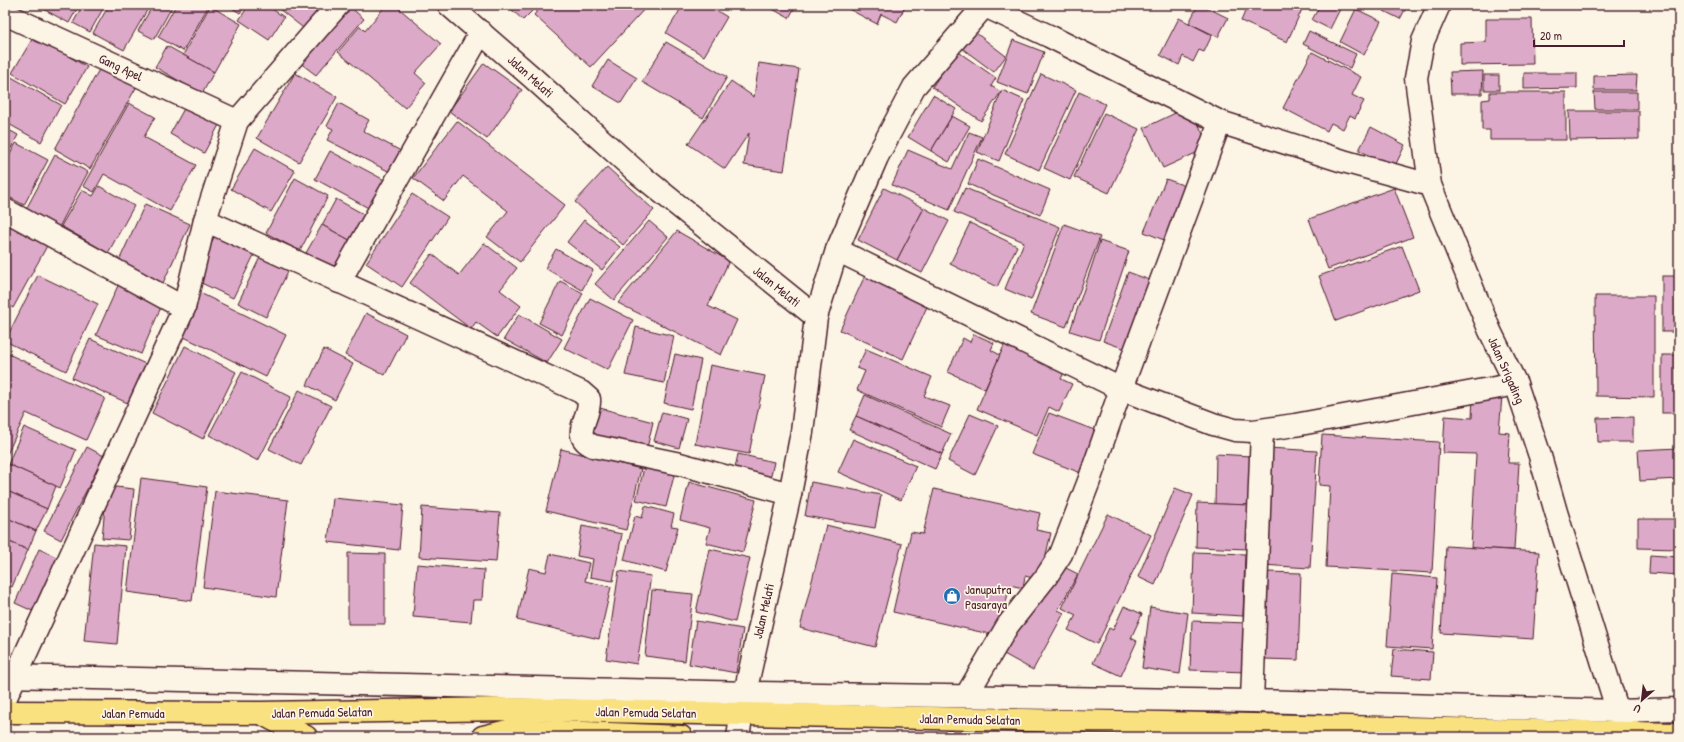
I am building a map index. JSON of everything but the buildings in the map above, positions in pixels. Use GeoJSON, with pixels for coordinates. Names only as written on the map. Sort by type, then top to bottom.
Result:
{"type":"FeatureCollection","features":[{"type":"Feature","properties":{"kind":"main road","name":"Jalan Pemuda Selatan"},"geometry":{"type":"LineString","coordinates":[[260,712],[507,709],[742,714],[1218,731],[1624,735],[1679,734]]}},
{"type":"Feature","properties":{"kind":"main road","name":"Jalan Pemuda"},"geometry":{"type":"LineString","coordinates":[[5,712],[260,712]]}},
{"type":"Feature","properties":{"kind":"main road"},"geometry":{"type":"LineString","coordinates":[[260,712],[306,737]]}},
{"type":"Feature","properties":{"kind":"main road","name":"Jalan Pemuda Selatan"},"geometry":{"type":"LineString","coordinates":[[483,737],[512,730],[681,737]]}},
{"type":"Feature","properties":{"kind":"street"},"geometry":{"type":"LineString","coordinates":[[5,699],[10,676],[184,308],[204,220],[237,121],[338,5]]}},
{"type":"Feature","properties":{"kind":"street","name":"Jalan Melati"},"geometry":{"type":"LineString","coordinates":[[449,5],[639,174],[816,317],[802,432],[790,494],[745,693],[738,737]]}},
{"type":"Feature","properties":{"kind":"street"},"geometry":{"type":"LineString","coordinates":[[816,317],[837,250],[877,157],[914,87],[985,5],[1050,36],[1220,122],[1343,161],[1430,185]]}},
{"type":"Feature","properties":{"kind":"street","name":"Jalan Srigading"},"geometry":{"type":"LineString","coordinates":[[1439,5],[1423,41],[1416,78],[1430,185],[1490,331],[1516,384],[1540,456],[1624,735]]}},
{"type":"Feature","properties":{"kind":"street","name":"Gang Apel"},"geometry":{"type":"LineString","coordinates":[[5,14],[237,121]]}},
{"type":"Feature","properties":{"kind":"street"},"geometry":{"type":"LineString","coordinates":[[339,282],[481,32]]}},
{"type":"Feature","properties":{"kind":"street"},"geometry":{"type":"LineString","coordinates":[[966,696],[1008,625],[1046,577],[1061,554],[1220,122]]}},
{"type":"Feature","properties":{"kind":"street"},"geometry":{"type":"LineString","coordinates":[[5,210],[184,308]]}},
{"type":"Feature","properties":{"kind":"street"},"geometry":{"type":"LineString","coordinates":[[204,220],[581,392],[589,400],[590,408],[584,422],[581,437],[589,444],[680,464],[790,494]]}},
{"type":"Feature","properties":{"kind":"street"},"geometry":{"type":"LineString","coordinates":[[837,250],[1121,389],[1214,424],[1235,430],[1253,431],[1295,425],[1516,384]]}},
{"type":"Feature","properties":{"kind":"street"},"geometry":{"type":"LineString","coordinates":[[1252,700],[1262,430]]}},
{"type":"Feature","properties":{"kind":"street"},"geometry":{"type":"LineString","coordinates":[[10,676],[745,693],[1252,700],[1618,711],[1679,709]]}},
{"type":"Feature","properties":{"kind":"place","name":"Januputra Pasaraya"},"geometry":{"type":"Point","coordinates":[952,596]}}]}
